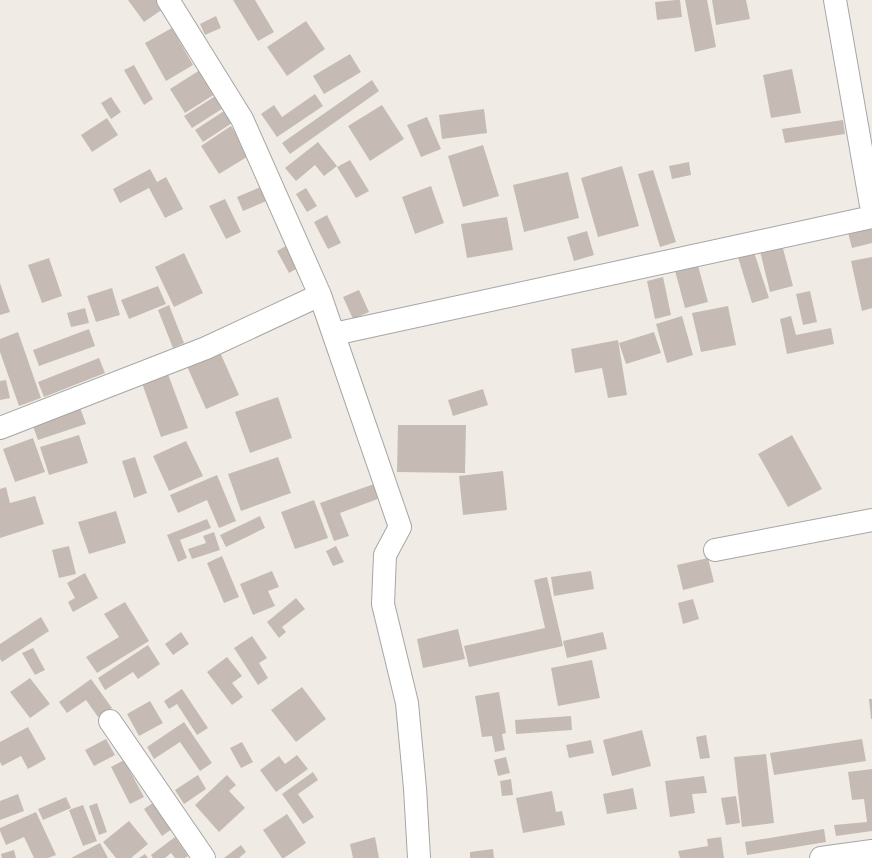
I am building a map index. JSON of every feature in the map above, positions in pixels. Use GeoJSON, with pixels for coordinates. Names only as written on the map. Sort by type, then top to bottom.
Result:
{"type":"FeatureCollection","features":[{"type":"Feature","properties":{"kind":"street"},"geometry":{"type":"LineString","coordinates":[[168,0],[242,119],[320,295],[400,527],[385,555],[383,604],[407,703],[415,788],[419,858]]}},
{"type":"Feature","properties":{"kind":"street"},"geometry":{"type":"LineString","coordinates":[[835,0],[872,211]]}},
{"type":"Feature","properties":{"kind":"street"},"geometry":{"type":"LineString","coordinates":[[334,334],[872,217]]}},
{"type":"Feature","properties":{"kind":"street"},"geometry":{"type":"LineString","coordinates":[[0,428],[206,348],[320,295]]}},
{"type":"Feature","properties":{"kind":"street"},"geometry":{"type":"LineString","coordinates":[[715,550],[872,520]]}},
{"type":"Feature","properties":{"kind":"street"},"geometry":{"type":"LineString","coordinates":[[110,721],[204,858]]}},
{"type":"Feature","properties":{"kind":"street"},"geometry":{"type":"LineString","coordinates":[[821,858],[872,851]]}},
{"type":"Feature","properties":{"kind":"building"},"geometry":{"type":"Polygon","coordinates":[[[128,0],[157,0],[163,9],[144,22],[128,0]]]}},
{"type":"Feature","properties":{"kind":"building"},"geometry":{"type":"Polygon","coordinates":[[[233,0],[255,0],[274,32],[258,41],[233,0]]]}},
{"type":"Feature","properties":{"kind":"building"},"geometry":{"type":"Polygon","coordinates":[[[680,0],[682,17],[657,20],[655,2],[680,0]]]}},
{"type":"Feature","properties":{"kind":"building"},"geometry":{"type":"Polygon","coordinates":[[[685,0],[707,0],[716,47],[695,52],[685,0]]]}},
{"type":"Feature","properties":{"kind":"building"},"geometry":{"type":"Polygon","coordinates":[[[712,0],[746,0],[750,19],[716,25],[712,0]]]}},
{"type":"Feature","properties":{"kind":"building"},"geometry":{"type":"Polygon","coordinates":[[[216,16],[221,28],[205,35],[200,24],[216,16]]]}},
{"type":"Feature","properties":{"kind":"building"},"geometry":{"type":"Polygon","coordinates":[[[306,21],[325,49],[287,76],[267,47],[306,21]]]}},
{"type":"Feature","properties":{"kind":"building"},"geometry":{"type":"Polygon","coordinates":[[[172,28],[193,65],[166,81],[145,43],[172,28]]]}},
{"type":"Feature","properties":{"kind":"building"},"geometry":{"type":"Polygon","coordinates":[[[350,54],[361,72],[324,94],[313,76],[350,54]]]}},
{"type":"Feature","properties":{"kind":"building"},"geometry":{"type":"Polygon","coordinates":[[[134,65],[153,99],[144,105],[124,70],[134,65]]]}},
{"type":"Feature","properties":{"kind":"building"},"geometry":{"type":"Polygon","coordinates":[[[792,69],[801,113],[771,118],[763,75],[792,69]]]}},
{"type":"Feature","properties":{"kind":"building"},"geometry":{"type":"Polygon","coordinates":[[[200,70],[215,94],[185,113],[170,89],[200,70]]]}},
{"type":"Feature","properties":{"kind":"building"},"geometry":{"type":"Polygon","coordinates":[[[372,80],[379,91],[290,154],[282,143],[372,80]]]}},
{"type":"Feature","properties":{"kind":"building"},"geometry":{"type":"Polygon","coordinates":[[[315,94],[323,106],[277,137],[261,114],[274,105],[282,117],[315,94]]]}},
{"type":"Feature","properties":{"kind":"building"},"geometry":{"type":"Polygon","coordinates":[[[217,95],[225,107],[192,128],[184,116],[217,95]]]}},
{"type":"Feature","properties":{"kind":"building"},"geometry":{"type":"Polygon","coordinates":[[[111,97],[121,112],[111,119],[101,103],[111,97]]]}},
{"type":"Feature","properties":{"kind":"building"},"geometry":{"type":"Polygon","coordinates":[[[382,105],[404,139],[370,161],[348,126],[382,105]]]}},
{"type":"Feature","properties":{"kind":"building"},"geometry":{"type":"Polygon","coordinates":[[[484,109],[487,133],[442,139],[439,115],[484,109]]]}},
{"type":"Feature","properties":{"kind":"building"},"geometry":{"type":"Polygon","coordinates":[[[224,111],[232,123],[203,142],[195,130],[224,111]]]}},
{"type":"Feature","properties":{"kind":"building"},"geometry":{"type":"Polygon","coordinates":[[[427,117],[441,149],[421,157],[407,125],[427,117]]]}},
{"type":"Feature","properties":{"kind":"building"},"geometry":{"type":"Polygon","coordinates":[[[107,118],[118,135],[92,152],[81,135],[107,118]]]}},
{"type":"Feature","properties":{"kind":"building"},"geometry":{"type":"Polygon","coordinates":[[[843,120],[845,134],[785,143],[782,129],[843,120]]]}},
{"type":"Feature","properties":{"kind":"building"},"geometry":{"type":"Polygon","coordinates":[[[231,126],[250,155],[219,174],[201,146],[231,126]]]}},
{"type":"Feature","properties":{"kind":"building"},"geometry":{"type":"Polygon","coordinates":[[[318,142],[337,166],[324,176],[315,165],[296,181],[285,168],[318,142]]]}},
{"type":"Feature","properties":{"kind":"building"},"geometry":{"type":"Polygon","coordinates":[[[483,145],[499,196],[463,207],[448,156],[483,145]]]}},
{"type":"Feature","properties":{"kind":"building"},"geometry":{"type":"Polygon","coordinates":[[[350,160],[369,191],[356,198],[337,167],[350,160]]]}},
{"type":"Feature","properties":{"kind":"building"},"geometry":{"type":"Polygon","coordinates":[[[689,162],[691,175],[672,179],[669,166],[689,162]]]}},
{"type":"Feature","properties":{"kind":"building"},"geometry":{"type":"Polygon","coordinates":[[[622,166],[639,226],[598,237],[581,178],[622,166]]]}},
{"type":"Feature","properties":{"kind":"building"},"geometry":{"type":"Polygon","coordinates":[[[150,169],[157,182],[166,177],[183,209],[165,218],[149,188],[120,203],[113,189],[150,169]]]}},
{"type":"Feature","properties":{"kind":"building"},"geometry":{"type":"Polygon","coordinates":[[[653,170],[676,242],[660,247],[638,174],[653,170]]]}},
{"type":"Feature","properties":{"kind":"building"},"geometry":{"type":"Polygon","coordinates":[[[568,172],[579,218],[524,232],[513,185],[568,172]]]}},
{"type":"Feature","properties":{"kind":"building"},"geometry":{"type":"Polygon","coordinates":[[[263,186],[269,200],[243,211],[237,197],[263,186]]]}},
{"type":"Feature","properties":{"kind":"building"},"geometry":{"type":"Polygon","coordinates":[[[431,186],[444,223],[415,234],[402,197],[431,186]]]}},
{"type":"Feature","properties":{"kind":"building"},"geometry":{"type":"Polygon","coordinates":[[[306,188],[317,206],[307,212],[296,194],[306,188]]]}},
{"type":"Feature","properties":{"kind":"building"},"geometry":{"type":"Polygon","coordinates":[[[225,199],[241,232],[226,239],[209,206],[225,199]]]}},
{"type":"Feature","properties":{"kind":"building"},"geometry":{"type":"Polygon","coordinates":[[[327,215],[341,243],[328,249],[314,222],[327,215]]]}},
{"type":"Feature","properties":{"kind":"building"},"geometry":{"type":"Polygon","coordinates":[[[507,217],[513,250],[467,258],[461,224],[507,217]]]}},
{"type":"Feature","properties":{"kind":"building"},"geometry":{"type":"Polygon","coordinates":[[[872,222],[872,243],[852,248],[847,229],[872,222]]]}},
{"type":"Feature","properties":{"kind":"building"},"geometry":{"type":"Polygon","coordinates":[[[587,231],[594,255],[574,261],[567,237],[587,231]]]}},
{"type":"Feature","properties":{"kind":"building"},"geometry":{"type":"Polygon","coordinates":[[[781,241],[793,286],[770,292],[759,247],[781,241]]]}},
{"type":"Feature","properties":{"kind":"building"},"geometry":{"type":"Polygon","coordinates":[[[293,242],[305,264],[289,273],[277,251],[293,242]]]}},
{"type":"Feature","properties":{"kind":"building"},"geometry":{"type":"Polygon","coordinates":[[[753,249],[769,298],[752,303],[737,254],[753,249]]]}},
{"type":"Feature","properties":{"kind":"building"},"geometry":{"type":"Polygon","coordinates":[[[184,253],[203,293],[174,307],[155,267],[184,253]]]}},
{"type":"Feature","properties":{"kind":"building"},"geometry":{"type":"Polygon","coordinates":[[[872,257],[872,308],[862,311],[851,261],[872,257]]]}},
{"type":"Feature","properties":{"kind":"building"},"geometry":{"type":"Polygon","coordinates":[[[49,258],[62,296],[42,303],[28,265],[49,258]]]}},
{"type":"Feature","properties":{"kind":"building"},"geometry":{"type":"Polygon","coordinates":[[[697,262],[708,302],[685,308],[674,267],[697,262]]]}},
{"type":"Feature","properties":{"kind":"building"},"geometry":{"type":"Polygon","coordinates":[[[663,277],[671,315],[655,319],[647,281],[663,277]]]}},
{"type":"Feature","properties":{"kind":"building"},"geometry":{"type":"Polygon","coordinates":[[[0,283],[10,312],[0,315],[0,283]]]}},
{"type":"Feature","properties":{"kind":"building"},"geometry":{"type":"Polygon","coordinates":[[[158,286],[166,304],[129,319],[121,300],[158,286]]]}},
{"type":"Feature","properties":{"kind":"building"},"geometry":{"type":"Polygon","coordinates":[[[112,288],[120,315],[96,322],[87,296],[112,288]]]}},
{"type":"Feature","properties":{"kind":"building"},"geometry":{"type":"Polygon","coordinates":[[[359,290],[369,312],[353,319],[343,297],[359,290]]]}},
{"type":"Feature","properties":{"kind":"building"},"geometry":{"type":"Polygon","coordinates":[[[810,291],[817,322],[803,325],[796,294],[810,291]]]}},
{"type":"Feature","properties":{"kind":"building"},"geometry":{"type":"Polygon","coordinates":[[[169,305],[184,343],[173,348],[158,310],[169,305]]]}},
{"type":"Feature","properties":{"kind":"building"},"geometry":{"type":"Polygon","coordinates":[[[728,306],[736,345],[701,352],[692,313],[728,306]]]}},
{"type":"Feature","properties":{"kind":"building"},"geometry":{"type":"Polygon","coordinates":[[[85,308],[89,323],[71,327],[67,313],[85,308]]]}},
{"type":"Feature","properties":{"kind":"building"},"geometry":{"type":"Polygon","coordinates":[[[682,316],[693,355],[667,363],[656,324],[682,316]]]}},
{"type":"Feature","properties":{"kind":"building"},"geometry":{"type":"Polygon","coordinates":[[[791,316],[796,335],[831,328],[834,344],[787,354],[780,319],[791,316]]]}},
{"type":"Feature","properties":{"kind":"building"},"geometry":{"type":"Polygon","coordinates":[[[89,329],[95,346],[39,366],[33,350],[89,329]]]}},
{"type":"Feature","properties":{"kind":"building"},"geometry":{"type":"Polygon","coordinates":[[[18,332],[41,398],[19,406],[0,352],[0,339],[18,332]]]}},
{"type":"Feature","properties":{"kind":"building"},"geometry":{"type":"Polygon","coordinates":[[[654,332],[661,353],[626,364],[619,343],[654,332]]]}},
{"type":"Feature","properties":{"kind":"building"},"geometry":{"type":"Polygon","coordinates":[[[618,340],[627,395],[608,398],[602,368],[575,373],[571,349],[618,340]]]}},
{"type":"Feature","properties":{"kind":"building"},"geometry":{"type":"Polygon","coordinates":[[[219,350],[239,395],[206,409],[186,364],[219,350]]]}},
{"type":"Feature","properties":{"kind":"building"},"geometry":{"type":"Polygon","coordinates":[[[99,358],[105,373],[44,397],[38,382],[99,358]]]}},
{"type":"Feature","properties":{"kind":"building"},"geometry":{"type":"Polygon","coordinates":[[[168,374],[188,428],[161,437],[142,383],[168,374]]]}},
{"type":"Feature","properties":{"kind":"building"},"geometry":{"type":"Polygon","coordinates":[[[6,380],[10,398],[0,400],[0,381],[6,380]]]}},
{"type":"Feature","properties":{"kind":"building"},"geometry":{"type":"Polygon","coordinates":[[[483,389],[488,405],[453,416],[448,400],[483,389]]]}},
{"type":"Feature","properties":{"kind":"building"},"geometry":{"type":"Polygon","coordinates":[[[278,397],[292,438],[250,453],[235,412],[278,397]]]}},
{"type":"Feature","properties":{"kind":"building"},"geometry":{"type":"Polygon","coordinates":[[[78,402],[86,424],[38,440],[30,418],[78,402]]]}},
{"type":"Feature","properties":{"kind":"building"},"geometry":{"type":"Polygon","coordinates":[[[398,425],[466,425],[465,473],[397,472],[398,425]]]}},
{"type":"Feature","properties":{"kind":"building"},"geometry":{"type":"Polygon","coordinates":[[[79,435],[88,463],[49,475],[40,447],[79,435]]]}},
{"type":"Feature","properties":{"kind":"building"},"geometry":{"type":"Polygon","coordinates":[[[792,435],[822,489],[788,507],[758,454],[792,435]]]}},
{"type":"Feature","properties":{"kind":"building"},"geometry":{"type":"Polygon","coordinates":[[[33,438],[45,472],[15,482],[3,449],[33,438]]]}},
{"type":"Feature","properties":{"kind":"building"},"geometry":{"type":"Polygon","coordinates":[[[186,441],[203,476],[169,491],[153,456],[186,441]]]}},
{"type":"Feature","properties":{"kind":"building"},"geometry":{"type":"Polygon","coordinates":[[[135,457],[147,493],[134,498],[122,461],[135,457]]]}},
{"type":"Feature","properties":{"kind":"building"},"geometry":{"type":"Polygon","coordinates":[[[278,457],[291,493],[241,511],[228,474],[278,457]]]}},
{"type":"Feature","properties":{"kind":"building"},"geometry":{"type":"Polygon","coordinates":[[[503,471],[507,510],[463,515],[459,476],[503,471]]]}},
{"type":"Feature","properties":{"kind":"building"},"geometry":{"type":"Polygon","coordinates":[[[217,475],[236,521],[219,528],[207,500],[178,513],[170,495],[217,475]]]}},
{"type":"Feature","properties":{"kind":"building"},"geometry":{"type":"Polygon","coordinates":[[[377,483],[383,497],[340,513],[349,536],[334,541],[320,503],[377,483]]]}},
{"type":"Feature","properties":{"kind":"building"},"geometry":{"type":"Polygon","coordinates":[[[6,487],[10,503],[35,496],[44,524],[0,538],[0,489],[6,487]]]}},
{"type":"Feature","properties":{"kind":"building"},"geometry":{"type":"Polygon","coordinates":[[[314,500],[328,538],[295,549],[281,512],[314,500]]]}},
{"type":"Feature","properties":{"kind":"building"},"geometry":{"type":"Polygon","coordinates":[[[116,511],[126,543],[89,554],[78,522],[116,511]]]}},
{"type":"Feature","properties":{"kind":"building"},"geometry":{"type":"Polygon","coordinates":[[[260,516],[265,528],[226,547],[220,535],[260,516]]]}},
{"type":"Feature","properties":{"kind":"building"},"geometry":{"type":"Polygon","coordinates":[[[207,519],[211,528],[180,540],[187,558],[178,562],[167,535],[207,519]]]}},
{"type":"Feature","properties":{"kind":"building"},"geometry":{"type":"Polygon","coordinates":[[[214,532],[220,550],[192,559],[188,549],[206,543],[203,536],[214,532]]]}},
{"type":"Feature","properties":{"kind":"building"},"geometry":{"type":"Polygon","coordinates":[[[69,546],[76,574],[59,578],[52,550],[69,546]]]}},
{"type":"Feature","properties":{"kind":"building"},"geometry":{"type":"Polygon","coordinates":[[[336,546],[344,562],[333,566],[326,551],[336,546]]]}},
{"type":"Feature","properties":{"kind":"building"},"geometry":{"type":"Polygon","coordinates":[[[222,556],[239,597],[224,603],[207,563],[222,556]]]}},
{"type":"Feature","properties":{"kind":"building"},"geometry":{"type":"Polygon","coordinates":[[[708,558],[714,582],[683,590],[677,565],[708,558]]]}},
{"type":"Feature","properties":{"kind":"building"},"geometry":{"type":"Polygon","coordinates":[[[272,571],[279,587],[268,591],[275,606],[253,615],[240,584],[272,571]]]}},
{"type":"Feature","properties":{"kind":"building"},"geometry":{"type":"Polygon","coordinates":[[[591,571],[594,589],[554,596],[551,577],[591,571]]]}},
{"type":"Feature","properties":{"kind":"building"},"geometry":{"type":"Polygon","coordinates":[[[85,573],[98,598],[73,612],[68,602],[75,598],[67,583],[85,573]]]}},
{"type":"Feature","properties":{"kind":"building"},"geometry":{"type":"Polygon","coordinates":[[[547,577],[563,646],[469,667],[464,646],[545,628],[534,580],[547,577]]]}},
{"type":"Feature","properties":{"kind":"building"},"geometry":{"type":"Polygon","coordinates":[[[296,598],[305,609],[282,627],[286,632],[279,638],[267,622],[296,598]]]}},
{"type":"Feature","properties":{"kind":"building"},"geometry":{"type":"Polygon","coordinates":[[[693,599],[699,619],[683,624],[678,603],[693,599]]]}},
{"type":"Feature","properties":{"kind":"building"},"geometry":{"type":"Polygon","coordinates":[[[125,602],[149,641],[97,673],[86,657],[119,637],[104,614],[125,602]]]}},
{"type":"Feature","properties":{"kind":"building"},"geometry":{"type":"Polygon","coordinates":[[[41,617],[49,631],[2,662],[0,659],[0,644],[41,617]]]}},
{"type":"Feature","properties":{"kind":"building"},"geometry":{"type":"Polygon","coordinates":[[[458,629],[465,659],[423,668],[417,639],[458,629]]]}},
{"type":"Feature","properties":{"kind":"building"},"geometry":{"type":"Polygon","coordinates":[[[181,632],[189,644],[173,655],[165,644],[181,632]]]}},
{"type":"Feature","properties":{"kind":"building"},"geometry":{"type":"Polygon","coordinates":[[[603,632],[607,649],[567,658],[563,641],[603,632]]]}},
{"type":"Feature","properties":{"kind":"building"},"geometry":{"type":"Polygon","coordinates":[[[252,636],[267,658],[259,663],[268,678],[258,685],[234,648],[252,636]]]}},
{"type":"Feature","properties":{"kind":"building"},"geometry":{"type":"Polygon","coordinates":[[[148,645],[160,664],[138,679],[133,672],[105,690],[98,678],[148,645]]]}},
{"type":"Feature","properties":{"kind":"building"},"geometry":{"type":"Polygon","coordinates":[[[33,648],[45,670],[35,675],[22,653],[33,648]]]}},
{"type":"Feature","properties":{"kind":"building"},"geometry":{"type":"Polygon","coordinates":[[[227,657],[242,676],[232,683],[243,697],[232,705],[207,672],[227,657]]]}},
{"type":"Feature","properties":{"kind":"building"},"geometry":{"type":"Polygon","coordinates":[[[592,660],[600,698],[558,706],[551,668],[592,660]]]}},
{"type":"Feature","properties":{"kind":"building"},"geometry":{"type":"Polygon","coordinates":[[[30,678],[50,704],[30,718],[10,692],[30,678]]]}},
{"type":"Feature","properties":{"kind":"building"},"geometry":{"type":"Polygon","coordinates":[[[91,679],[112,708],[98,717],[86,700],[67,713],[59,702],[91,679]]]}},
{"type":"Feature","properties":{"kind":"building"},"geometry":{"type":"Polygon","coordinates":[[[302,687],[326,719],[296,742],[271,710],[302,687]]]}},
{"type":"Feature","properties":{"kind":"building"},"geometry":{"type":"Polygon","coordinates":[[[182,689],[208,728],[197,735],[177,704],[169,709],[164,701],[182,689]]]}},
{"type":"Feature","properties":{"kind":"building"},"geometry":{"type":"Polygon","coordinates":[[[499,692],[506,733],[502,734],[505,750],[495,752],[492,736],[482,737],[475,696],[499,692]]]}},
{"type":"Feature","properties":{"kind":"building"},"geometry":{"type":"Polygon","coordinates":[[[869,699],[872,699],[872,719],[871,719],[869,699]]]}},
{"type":"Feature","properties":{"kind":"building"},"geometry":{"type":"Polygon","coordinates":[[[150,701],[163,723],[139,736],[127,714],[150,701]]]}},
{"type":"Feature","properties":{"kind":"building"},"geometry":{"type":"Polygon","coordinates":[[[571,716],[572,730],[516,734],[515,720],[571,716]]]}},
{"type":"Feature","properties":{"kind":"building"},"geometry":{"type":"Polygon","coordinates":[[[184,722],[212,763],[200,771],[180,742],[154,759],[147,747],[184,722]]]}},
{"type":"Feature","properties":{"kind":"building"},"geometry":{"type":"Polygon","coordinates":[[[28,727],[46,759],[28,769],[21,756],[2,766],[0,762],[0,742],[28,727]]]}},
{"type":"Feature","properties":{"kind":"building"},"geometry":{"type":"Polygon","coordinates":[[[642,730],[651,766],[612,776],[603,740],[642,730]]]}},
{"type":"Feature","properties":{"kind":"building"},"geometry":{"type":"Polygon","coordinates":[[[706,735],[710,758],[700,759],[696,737],[706,735]]]}},
{"type":"Feature","properties":{"kind":"building"},"geometry":{"type":"Polygon","coordinates":[[[106,739],[115,755],[94,766],[85,750],[106,739]]]}},
{"type":"Feature","properties":{"kind":"building"},"geometry":{"type":"Polygon","coordinates":[[[862,739],[866,761],[774,775],[770,753],[862,739]]]}},
{"type":"Feature","properties":{"kind":"building"},"geometry":{"type":"Polygon","coordinates":[[[591,740],[594,753],[569,758],[566,745],[591,740]]]}},
{"type":"Feature","properties":{"kind":"building"},"geometry":{"type":"Polygon","coordinates":[[[242,742],[253,762],[241,768],[230,748],[242,742]]]}},
{"type":"Feature","properties":{"kind":"building"},"geometry":{"type":"Polygon","coordinates":[[[766,754],[774,823],[742,827],[734,757],[766,754]]]}},
{"type":"Feature","properties":{"kind":"building"},"geometry":{"type":"Polygon","coordinates":[[[297,755],[308,769],[276,792],[260,770],[279,756],[285,764],[297,755]]]}},
{"type":"Feature","properties":{"kind":"building"},"geometry":{"type":"Polygon","coordinates":[[[506,757],[510,773],[498,776],[494,760],[506,757]]]}},
{"type":"Feature","properties":{"kind":"building"},"geometry":{"type":"Polygon","coordinates":[[[124,760],[144,797],[130,804],[111,767],[124,760]]]}},
{"type":"Feature","properties":{"kind":"building"},"geometry":{"type":"Polygon","coordinates":[[[872,769],[872,831],[836,836],[834,825],[867,822],[864,799],[852,800],[848,772],[872,769]]]}},
{"type":"Feature","properties":{"kind":"building"},"geometry":{"type":"Polygon","coordinates":[[[313,772],[318,780],[298,794],[314,817],[303,824],[282,794],[313,772]]]}},
{"type":"Feature","properties":{"kind":"building"},"geometry":{"type":"Polygon","coordinates":[[[198,775],[206,789],[184,804],[175,790],[198,775]]]}},
{"type":"Feature","properties":{"kind":"building"},"geometry":{"type":"Polygon","coordinates":[[[227,775],[236,785],[229,791],[245,808],[219,832],[195,805],[227,775]]]}},
{"type":"Feature","properties":{"kind":"building"},"geometry":{"type":"Polygon","coordinates":[[[704,776],[707,793],[692,794],[695,813],[670,817],[665,781],[704,776]]]}},
{"type":"Feature","properties":{"kind":"building"},"geometry":{"type":"Polygon","coordinates":[[[511,779],[513,795],[502,796],[500,781],[511,779]]]}},
{"type":"Feature","properties":{"kind":"building"},"geometry":{"type":"Polygon","coordinates":[[[633,788],[637,809],[607,814],[603,794],[633,788]]]}},
{"type":"Feature","properties":{"kind":"building"},"geometry":{"type":"Polygon","coordinates":[[[552,791],[556,812],[562,811],[565,825],[523,833],[516,798],[552,791]]]}},
{"type":"Feature","properties":{"kind":"building"},"geometry":{"type":"Polygon","coordinates":[[[18,794],[24,811],[0,820],[0,801],[18,794]]]}},
{"type":"Feature","properties":{"kind":"building"},"geometry":{"type":"Polygon","coordinates":[[[736,796],[740,823],[726,825],[721,798],[736,796]]]}},
{"type":"Feature","properties":{"kind":"building"},"geometry":{"type":"Polygon","coordinates":[[[66,797],[71,808],[43,820],[38,809],[66,797]]]}},
{"type":"Feature","properties":{"kind":"building"},"geometry":{"type":"Polygon","coordinates":[[[154,802],[172,829],[162,836],[144,809],[154,802]]]}},
{"type":"Feature","properties":{"kind":"building"},"geometry":{"type":"Polygon","coordinates":[[[97,803],[107,832],[99,835],[89,806],[97,803]]]}},
{"type":"Feature","properties":{"kind":"building"},"geometry":{"type":"Polygon","coordinates":[[[83,805],[97,841],[83,846],[69,810],[83,805]]]}},
{"type":"Feature","properties":{"kind":"building"},"geometry":{"type":"Polygon","coordinates":[[[36,812],[56,855],[48,858],[34,858],[24,837],[6,845],[0,831],[0,828],[36,812]]]}},
{"type":"Feature","properties":{"kind":"building"},"geometry":{"type":"Polygon","coordinates":[[[287,814],[306,843],[282,858],[263,830],[287,814]]]}},
{"type":"Feature","properties":{"kind":"building"},"geometry":{"type":"Polygon","coordinates":[[[129,821],[148,844],[131,858],[116,858],[103,842],[129,821]]]}},
{"type":"Feature","properties":{"kind":"building"},"geometry":{"type":"Polygon","coordinates":[[[824,829],[826,842],[747,855],[745,842],[824,829]]]}},
{"type":"Feature","properties":{"kind":"building"},"geometry":{"type":"Polygon","coordinates":[[[175,837],[188,856],[185,858],[175,858],[171,853],[165,858],[153,858],[151,855],[175,837]]]}},
{"type":"Feature","properties":{"kind":"building"},"geometry":{"type":"Polygon","coordinates":[[[375,837],[379,858],[353,858],[350,844],[375,837]]]}},
{"type":"Feature","properties":{"kind":"building"},"geometry":{"type":"Polygon","coordinates":[[[721,837],[724,858],[680,858],[678,851],[708,846],[707,839],[721,837]]]}},
{"type":"Feature","properties":{"kind":"building"},"geometry":{"type":"Polygon","coordinates":[[[100,843],[108,858],[71,858],[100,843]]]}},
{"type":"Feature","properties":{"kind":"building"},"geometry":{"type":"Polygon","coordinates":[[[241,845],[246,852],[239,858],[224,858],[241,845]]]}},
{"type":"Feature","properties":{"kind":"building"},"geometry":{"type":"Polygon","coordinates":[[[493,849],[494,858],[470,858],[470,852],[493,849]]]}},
{"type":"Feature","properties":{"kind":"building"},"geometry":{"type":"Polygon","coordinates":[[[14,850],[16,858],[2,858],[1,854],[14,850]]]}},
{"type":"Feature","properties":{"kind":"building"},"geometry":{"type":"Polygon","coordinates":[[[145,854],[148,858],[139,858],[145,854]]]}}]}
